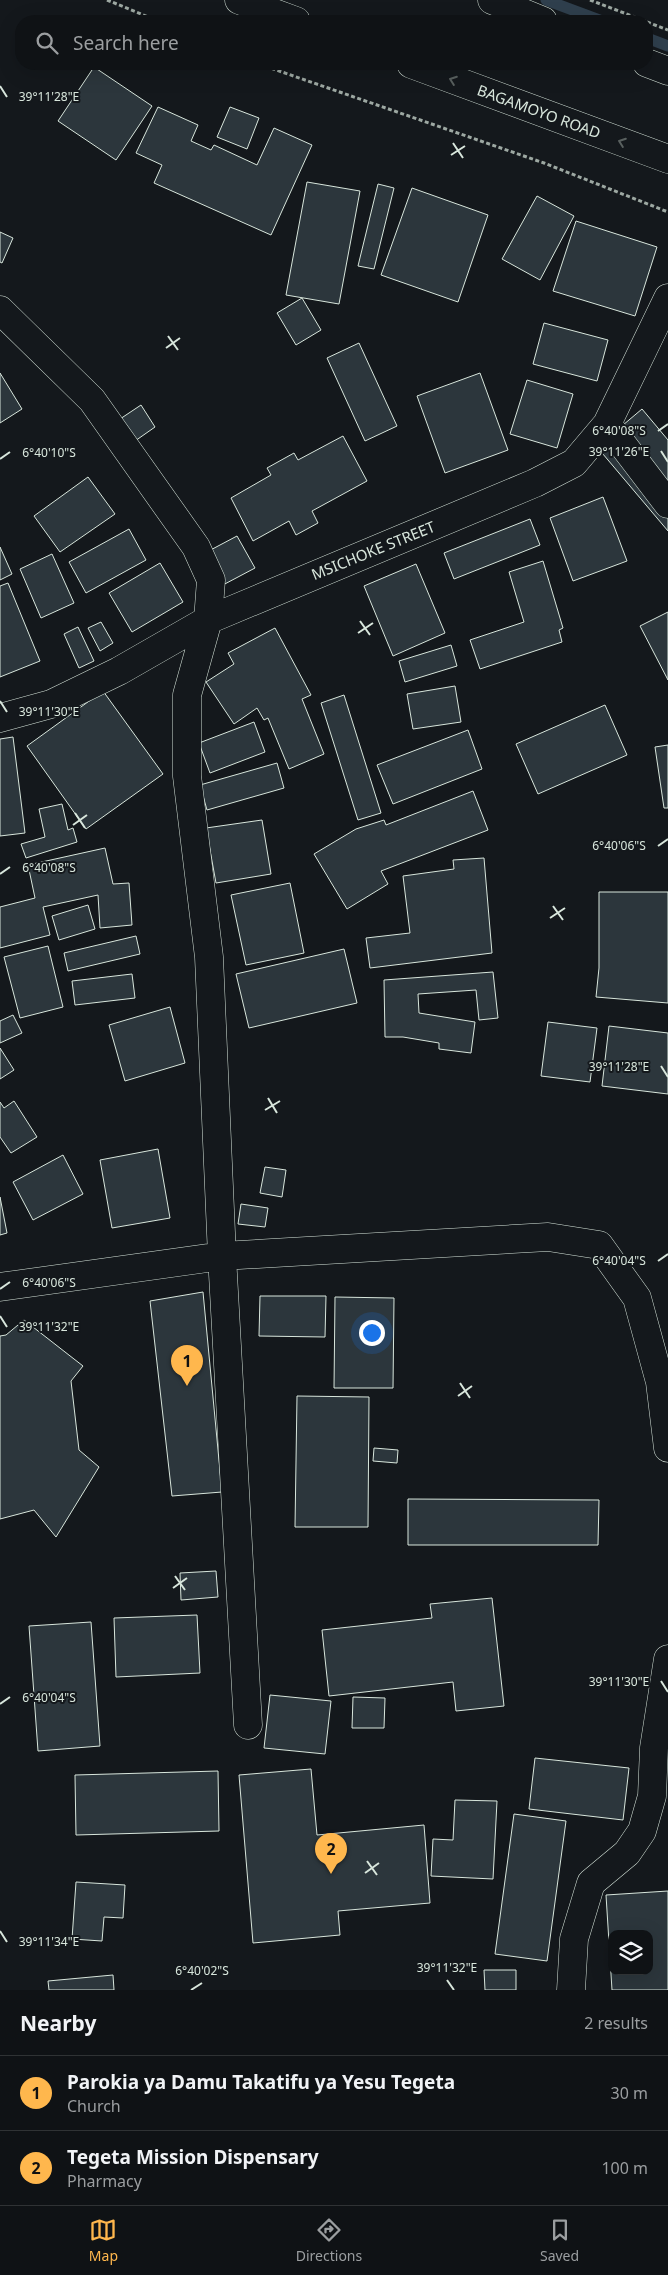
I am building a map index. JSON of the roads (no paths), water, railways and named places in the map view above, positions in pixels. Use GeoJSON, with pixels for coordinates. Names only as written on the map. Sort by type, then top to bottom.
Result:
{"type":"FeatureCollection","features":[{"type":"Feature","properties":{"kind":"main road"},"geometry":{"type":"LineString","coordinates":[[239,0],[280,15]]}},
{"type":"Feature","properties":{"kind":"main road"},"geometry":{"type":"LineString","coordinates":[[492,0],[528,15]]}},
{"type":"Feature","properties":{"kind":"main road"},"geometry":{"type":"LineString","coordinates":[[653,65],[668,71]]}},
{"type":"Feature","properties":{"kind":"main road","name":"BAGAMOYO ROAD"},"geometry":{"type":"LineString","coordinates":[[427,70],[668,158]]}},
{"type":"Feature","properties":{"kind":"main road","name":"MSICHOKE STREET"},"geometry":{"type":"LineString","coordinates":[[0,718],[51,704],[119,671],[208,620],[535,483],[574,463],[607,424],[668,298]]}},
{"type":"Feature","properties":{"kind":"main road"},"geometry":{"type":"LineString","coordinates":[[0,310],[92,400],[196,547],[211,580],[208,620],[187,695],[187,776],[209,957],[222,1256],[248,1725]]}},
{"type":"Feature","properties":{"kind":"main road"},"geometry":{"type":"LineString","coordinates":[[607,424],[668,504]]}},
{"type":"Feature","properties":{"kind":"main road"},"geometry":{"type":"LineString","coordinates":[[0,1287],[222,1256],[548,1237],[599,1245],[637,1298],[660,1382],[668,1448]]}},
{"type":"Feature","properties":{"kind":"main road"},"geometry":{"type":"LineString","coordinates":[[571,1990],[574,1939],[591,1884],[627,1852],[642,1831],[652,1796],[654,1748],[668,1659]]}},
{"type":"Feature","properties":{"kind":"waterway"},"geometry":{"type":"LineString","coordinates":[[546,0],[586,15]]}},
{"type":"Feature","properties":{"kind":"waterway"},"geometry":{"type":"LineString","coordinates":[[653,40],[668,46]]}},
{"type":"Feature","properties":{"kind":"place","name":"Parokia ya Damu Takatifu ya Yesu Tegeta"},"geometry":{"type":"Point","coordinates":[187,1386]}},
{"type":"Feature","properties":{"kind":"place","name":"Tegeta Mission Dispensary"},"geometry":{"type":"Point","coordinates":[331,1874]}}]}
